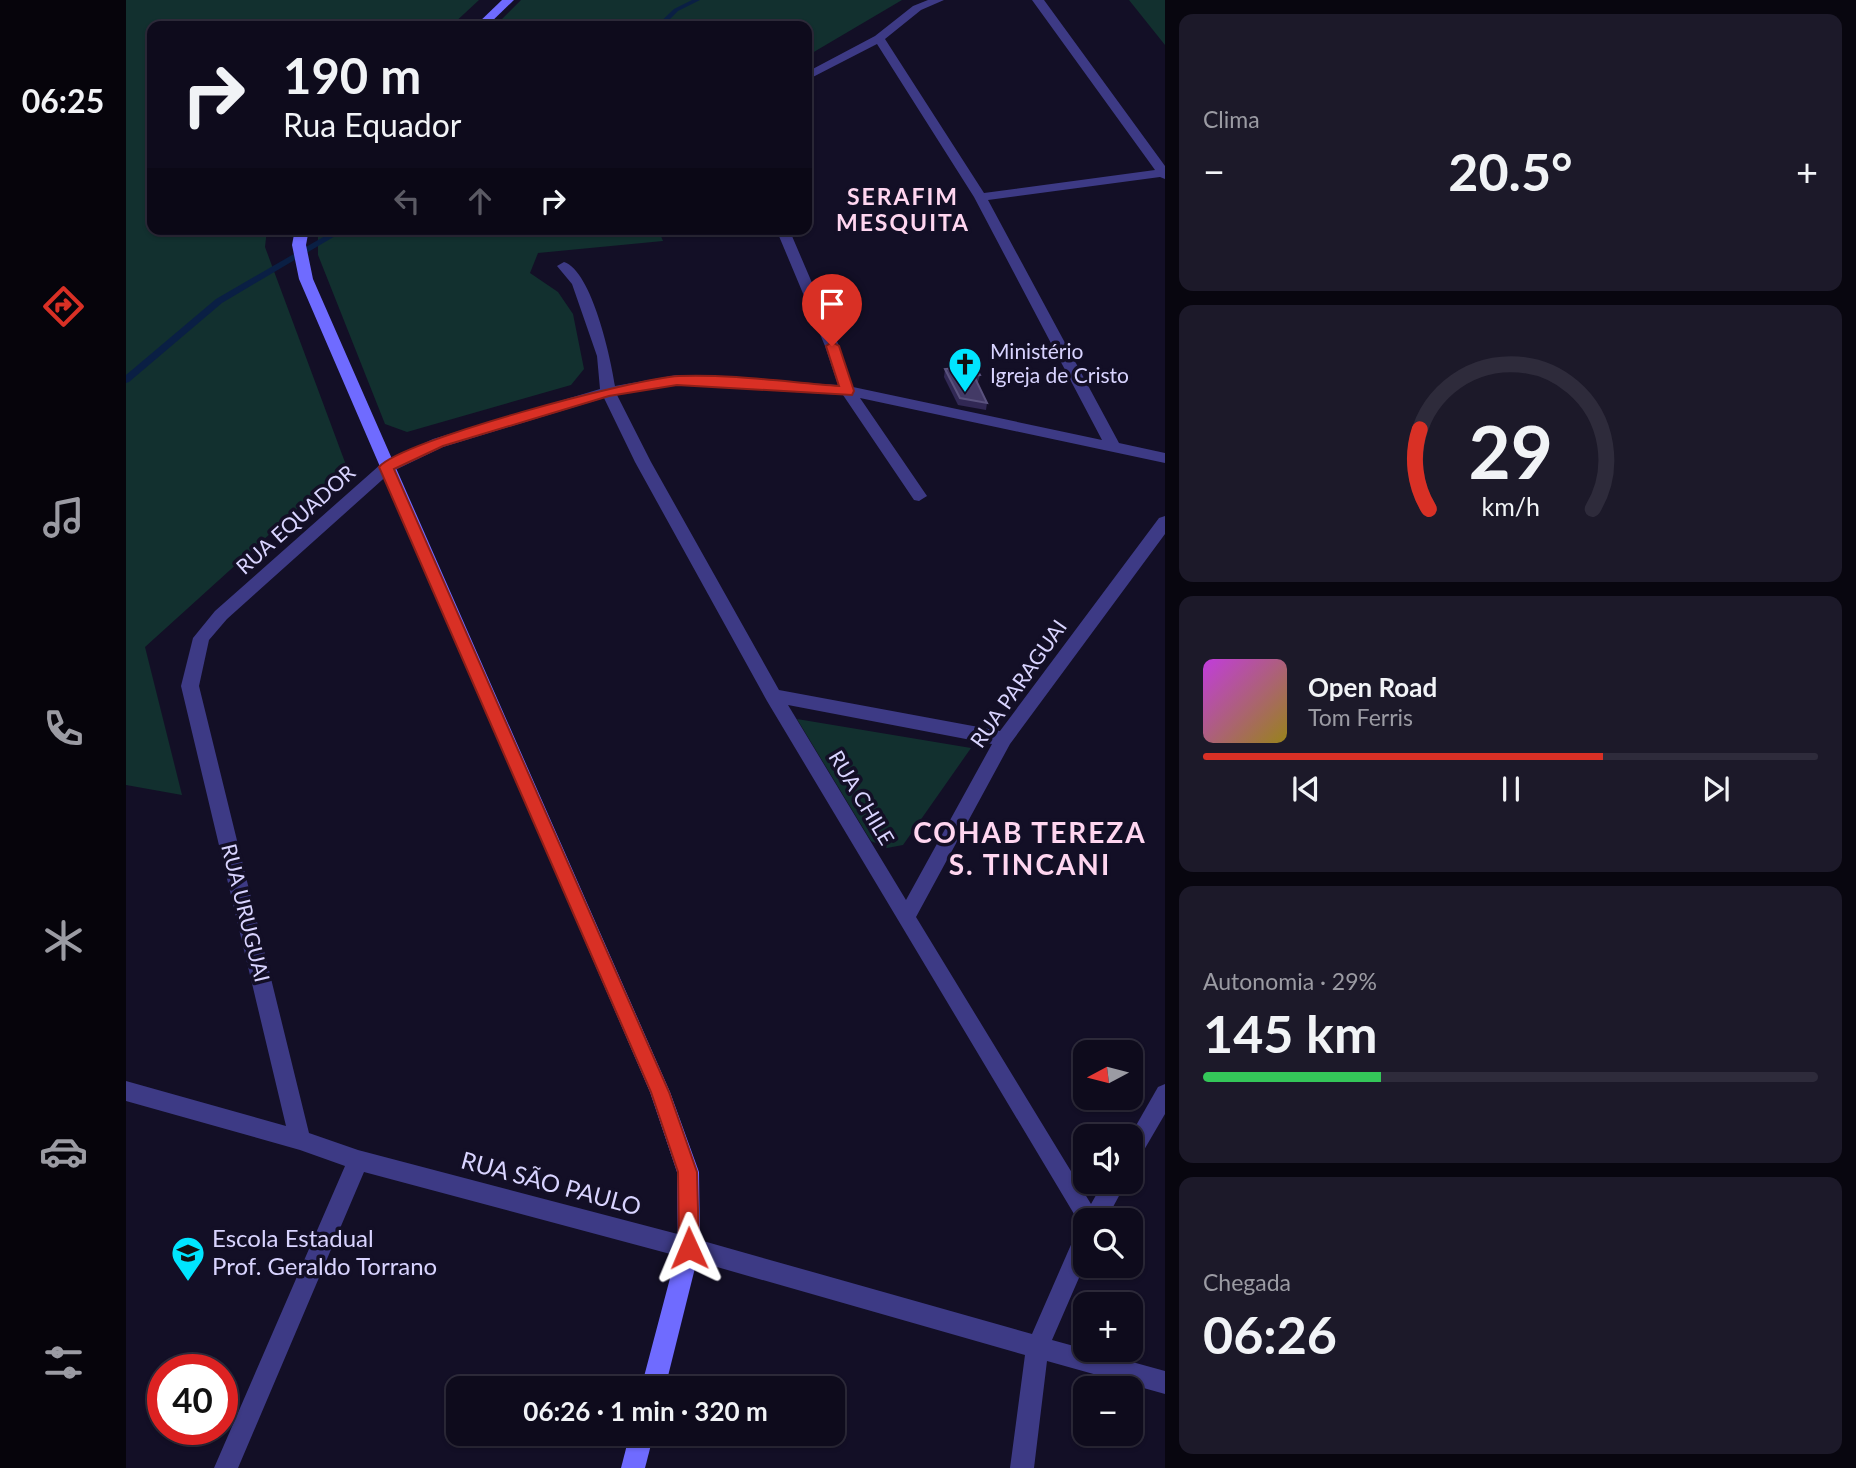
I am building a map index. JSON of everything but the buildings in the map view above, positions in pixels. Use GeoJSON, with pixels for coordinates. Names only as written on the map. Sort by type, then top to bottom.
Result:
{"type":"FeatureCollection","features":[{"type":"Feature","properties":{"kind":"street"},"geometry":{"type":"LineString","coordinates":[[486,21],[508,0]]}},
{"type":"Feature","properties":{"kind":"street"},"geometry":{"type":"LineString","coordinates":[[812,74],[879,38],[918,8],[938,0]]}},
{"type":"Feature","properties":{"kind":"street"},"geometry":{"type":"LineString","coordinates":[[980,197],[1164,174],[1038,0]]}},
{"type":"Feature","properties":{"kind":"street"},"geometry":{"type":"LineString","coordinates":[[879,38],[980,197],[1113,446]]}},
{"type":"Feature","properties":{"kind":"street"},"geometry":{"type":"LineString","coordinates":[[301,235],[299,245],[306,279],[660,1092],[688,1172],[689,1248],[656,1376]]}},
{"type":"Feature","properties":{"kind":"street"},"geometry":{"type":"LineString","coordinates":[[785,235],[832,346],[847,391],[919,496]]}},
{"type":"Feature","properties":{"kind":"street"},"geometry":{"type":"LineString","coordinates":[[564,266],[578,283],[596,331],[604,356],[608,392]]}},
{"type":"Feature","properties":{"kind":"street","name":"RUA EQUADOR"},"geometry":{"type":"LineString","coordinates":[[190,686],[201,638],[221,615],[386,467],[438,443],[608,392],[677,380],[847,391],[1165,458]]}},
{"type":"Feature","properties":{"kind":"street","name":"RUA CHILE"},"geometry":{"type":"LineString","coordinates":[[608,392],[643,462],[773,696],[1081,1208]]}},
{"type":"Feature","properties":{"kind":"street","name":"RUA PARAGUAI"},"geometry":{"type":"LineString","coordinates":[[906,918],[1004,739],[1165,522]]}},
{"type":"Feature","properties":{"kind":"street","name":"RUA URUGUAI"},"geometry":{"type":"LineString","coordinates":[[190,686],[300,1140]]}},
{"type":"Feature","properties":{"kind":"street"},"geometry":{"type":"LineString","coordinates":[[773,696],[1004,739]]}},
{"type":"Feature","properties":{"kind":"street","name":"RUA SÃO PAULO"},"geometry":{"type":"LineString","coordinates":[[126,1091],[300,1140],[358,1160],[689,1248],[1165,1383]]}},
{"type":"Feature","properties":{"kind":"street"},"geometry":{"type":"LineString","coordinates":[[1143,1132],[1165,1094]]}},
{"type":"Feature","properties":{"kind":"street"},"geometry":{"type":"LineString","coordinates":[[226,1468],[358,1160]]}},
{"type":"Feature","properties":{"kind":"street"},"geometry":{"type":"LineString","coordinates":[[1022,1468],[1037,1348],[1073,1266]]}},
{"type":"Feature","properties":{"kind":"street"},"geometry":{"type":"LineString","coordinates":[[633,1468],[639,1446]]}},
{"type":"Feature","properties":{"kind":"green space"},"geometry":{"type":"Polygon","coordinates":[[[126,0],[479,0],[456,21],[147,21],[147,235],[266,235],[265,247],[346,465],[145,647],[182,795],[126,785],[126,0]]]}},
{"type":"Feature","properties":{"kind":"green space"},"geometry":{"type":"Polygon","coordinates":[[[521,0],[902,0],[812,53],[812,21],[500,21],[521,0]]]}},
{"type":"Feature","properties":{"kind":"green space"},"geometry":{"type":"Polygon","coordinates":[[[1129,0],[1165,0],[1165,45],[1129,0]]]}},
{"type":"Feature","properties":{"kind":"green space"},"geometry":{"type":"Polygon","coordinates":[[[318,235],[660,235],[663,241],[538,253],[530,273],[558,292],[573,314],[584,369],[571,385],[407,432],[385,424],[318,255],[318,235]]]}},
{"type":"Feature","properties":{"kind":"green space"},"geometry":{"type":"Polygon","coordinates":[[[797,719],[971,748],[903,845],[887,848],[871,841],[797,719]]]}},
{"type":"Feature","properties":{"kind":"waterway"},"geometry":{"type":"LineString","coordinates":[[664,21],[676,10],[697,0]]}},
{"type":"Feature","properties":{"kind":"waterway"},"geometry":{"type":"LineString","coordinates":[[126,380],[219,301],[333,235]]}},
{"type":"Feature","properties":{"kind":"place","name":"Ministério Igreja de Cristo"},"geometry":{"type":"Point","coordinates":[965,394]}},
{"type":"Feature","properties":{"kind":"place","name":"Escola Estadual Prof. Geraldo Torrano"},"geometry":{"type":"Point","coordinates":[188,1283]}},
{"type":"Feature","properties":{"kind":"district","name":"SERAFIM MESQUITA"},"geometry":{"type":"Point","coordinates":[903,210]}},
{"type":"Feature","properties":{"kind":"district","name":"COHAB TEREZA S. TINCANI"},"geometry":{"type":"Point","coordinates":[1030,849]}},
{"type":"Feature","properties":{"kind":"route"},"geometry":{"type":"LineString","coordinates":[[689,1248],[688,1172],[660,1092],[386,467],[438,443],[608,392],[677,380],[847,391],[832,346]]}}]}
